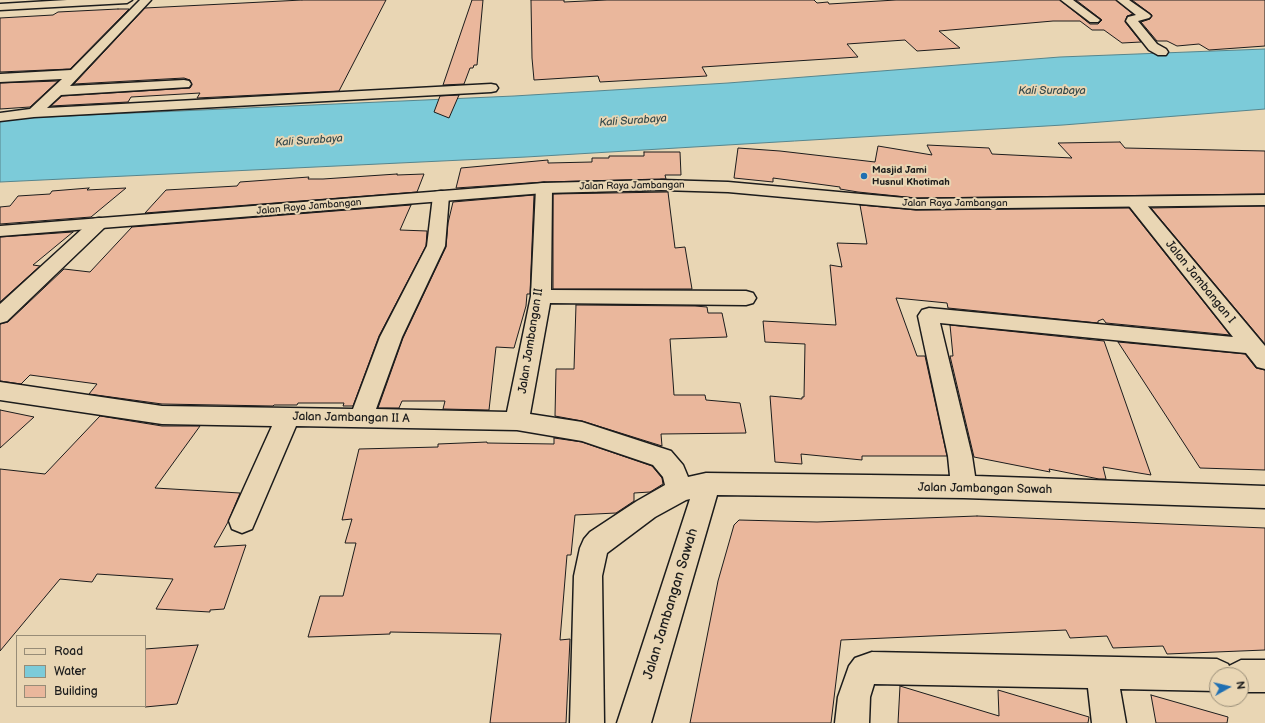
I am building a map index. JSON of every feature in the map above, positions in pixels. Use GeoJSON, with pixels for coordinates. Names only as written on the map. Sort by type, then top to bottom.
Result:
{"type":"FeatureCollection","features":[{"type":"Feature","properties":{"kind":"street"},"geometry":{"type":"LineString","coordinates":[[0,7],[127,0]]}},
{"type":"Feature","properties":{"kind":"street"},"geometry":{"type":"LineString","coordinates":[[34,113],[75,74],[146,0]]}},
{"type":"Feature","properties":{"kind":"street"},"geometry":{"type":"LineString","coordinates":[[1066,0],[1094,20]]}},
{"type":"Feature","properties":{"kind":"street"},"geometry":{"type":"LineString","coordinates":[[1122,0],[1145,16],[1132,20],[1153,46],[1162,52]]}},
{"type":"Feature","properties":{"kind":"street"},"geometry":{"type":"LineString","coordinates":[[0,78],[75,74]]}},
{"type":"Feature","properties":{"kind":"street"},"geometry":{"type":"LineString","coordinates":[[56,91],[184,84]]}},
{"type":"Feature","properties":{"kind":"street"},"geometry":{"type":"LineString","coordinates":[[0,116],[490,88]]}},
{"type":"Feature","properties":{"kind":"street","name":"Jalan Raya Jambangan"},"geometry":{"type":"LineString","coordinates":[[0,231],[544,188],[661,185],[728,187],[916,204],[1265,200]]}},
{"type":"Feature","properties":{"kind":"street","name":"Jalan Jambangan II"},"geometry":{"type":"LineString","coordinates":[[518,421],[540,296],[544,188]]}},
{"type":"Feature","properties":{"kind":"street"},"geometry":{"type":"LineString","coordinates":[[361,418],[391,337],[436,246],[441,196]]}},
{"type":"Feature","properties":{"kind":"street","name":"Jalan Jambangan I"},"geometry":{"type":"LineString","coordinates":[[1135,202],[1259,353]]}},
{"type":"Feature","properties":{"kind":"street"},"geometry":{"type":"LineString","coordinates":[[0,316],[99,223]]}},
{"type":"Feature","properties":{"kind":"street"},"geometry":{"type":"LineString","coordinates":[[540,296],[746,298]]}},
{"type":"Feature","properties":{"kind":"street"},"geometry":{"type":"LineString","coordinates":[[964,487],[960,456],[929,315],[1259,353]]}},
{"type":"Feature","properties":{"kind":"street","name":"Jalan Jambangan II A"},"geometry":{"type":"LineString","coordinates":[[0,391],[162,415],[518,421],[582,432],[662,458],[674,472],[693,487]]}},
{"type":"Feature","properties":{"kind":"street"},"geometry":{"type":"LineString","coordinates":[[242,521],[288,417]]}},
{"type":"Feature","properties":{"kind":"street","name":"Jalan Jambangan Sawah"},"geometry":{"type":"LineString","coordinates":[[634,723],[704,495],[693,487]]}},
{"type":"Feature","properties":{"kind":"street","name":"Jalan Jambangan Sawah"},"geometry":{"type":"LineString","coordinates":[[587,723],[588,576],[594,548],[600,541],[646,508],[693,487],[964,487],[1265,497]]}},
{"type":"Feature","properties":{"kind":"street"},"geometry":{"type":"LineString","coordinates":[[852,723],[854,698],[860,677],[868,668],[1209,675]]}},
{"type":"Feature","properties":{"kind":"street"},"geometry":{"type":"LineString","coordinates":[[1102,673],[1109,723]]}},
{"type":"Feature","properties":{"kind":"street"},"geometry":{"type":"LineString","coordinates":[[1249,676],[1265,676]]}},
{"type":"Feature","properties":{"kind":"water","name":"Kali Surabaya"},"geometry":{"type":"Polygon","coordinates":[[[1265,49],[1265,109],[1063,125],[526,157],[0,182],[0,119],[514,96],[728,83],[1060,57],[1265,49]]]}},
{"type":"Feature","properties":{"kind":"building"},"geometry":{"type":"Polygon","coordinates":[[[302,0],[386,0],[339,91],[197,98],[200,93],[131,97],[128,102],[51,106],[62,96],[190,88],[192,85],[190,80],[184,78],[74,84],[145,8],[302,0]]]}},
{"type":"Feature","properties":{"kind":"building"},"geometry":{"type":"Polygon","coordinates":[[[472,0],[483,0],[477,65],[470,68],[464,84],[443,85],[472,0]]]}},
{"type":"Feature","properties":{"kind":"building"},"geometry":{"type":"Polygon","coordinates":[[[531,0],[564,0],[564,2],[607,0],[814,0],[817,3],[828,2],[829,4],[896,0],[1060,0],[1090,24],[1098,24],[1102,20],[1076,0],[1116,0],[1133,14],[1127,16],[1125,22],[1141,42],[1122,43],[1104,30],[1092,30],[1080,21],[1053,21],[939,31],[960,48],[917,51],[905,40],[847,44],[858,57],[702,67],[707,76],[600,82],[598,76],[534,80],[531,0]]]}},
{"type":"Feature","properties":{"kind":"building"},"geometry":{"type":"Polygon","coordinates":[[[1132,0],[1265,0],[1265,46],[1209,50],[1199,44],[1177,46],[1167,41],[1157,41],[1141,22],[1150,19],[1152,15],[1132,0]]]}},
{"type":"Feature","properties":{"kind":"building"},"geometry":{"type":"Polygon","coordinates":[[[129,9],[70,69],[0,72],[0,18],[53,15],[58,12],[129,9]]]}},
{"type":"Feature","properties":{"kind":"building"},"geometry":{"type":"Polygon","coordinates":[[[58,81],[30,107],[0,109],[0,83],[58,81]]]}},
{"type":"Feature","properties":{"kind":"building"},"geometry":{"type":"Polygon","coordinates":[[[459,95],[449,118],[434,112],[440,96],[459,95]]]}},
{"type":"Feature","properties":{"kind":"building"},"geometry":{"type":"Polygon","coordinates":[[[1120,142],[1125,148],[1265,151],[1265,194],[916,198],[858,192],[840,189],[840,187],[773,178],[773,182],[734,178],[738,148],[780,151],[875,162],[878,146],[932,155],[927,145],[989,148],[992,154],[1072,158],[1058,143],[1120,142]]]}},
{"type":"Feature","properties":{"kind":"building"},"geometry":{"type":"Polygon","coordinates":[[[644,152],[680,152],[681,175],[665,175],[666,179],[544,182],[456,188],[461,168],[548,160],[548,163],[592,162],[592,158],[609,158],[609,156],[644,156],[644,152]]]}},
{"type":"Feature","properties":{"kind":"building"},"geometry":{"type":"Polygon","coordinates":[[[397,174],[424,174],[417,192],[145,213],[166,190],[237,186],[240,182],[309,177],[308,179],[323,179],[397,174]]]}},
{"type":"Feature","properties":{"kind":"building"},"geometry":{"type":"Polygon","coordinates":[[[89,188],[87,190],[126,188],[91,217],[0,224],[0,207],[10,206],[18,196],[50,194],[52,191],[89,188]]]}},
{"type":"Feature","properties":{"kind":"building"},"geometry":{"type":"Polygon","coordinates":[[[668,192],[675,248],[685,247],[692,289],[553,289],[553,194],[668,192]]]}},
{"type":"Feature","properties":{"kind":"building"},"geometry":{"type":"Polygon","coordinates":[[[534,195],[530,294],[527,294],[526,306],[514,348],[496,347],[489,410],[443,409],[445,401],[402,401],[399,408],[378,408],[403,338],[446,247],[448,223],[453,202],[534,195]]]}},
{"type":"Feature","properties":{"kind":"building"},"geometry":{"type":"Polygon","coordinates":[[[411,205],[400,230],[427,231],[426,246],[379,336],[353,406],[343,406],[344,403],[298,403],[297,405],[273,406],[162,404],[89,394],[97,384],[30,375],[21,384],[0,381],[0,324],[8,322],[64,269],[90,272],[132,227],[411,205]]]}},
{"type":"Feature","properties":{"kind":"building"},"geometry":{"type":"Polygon","coordinates":[[[860,205],[916,210],[1129,208],[1230,335],[1106,323],[1103,319],[1098,321],[1098,323],[948,308],[947,303],[896,298],[917,356],[925,356],[947,456],[862,456],[862,460],[801,454],[802,464],[775,462],[770,396],[802,399],[802,397],[804,397],[805,344],[765,342],[763,321],[836,325],[830,265],[842,267],[837,243],[867,244],[860,205]]]}},
{"type":"Feature","properties":{"kind":"building"},"geometry":{"type":"Polygon","coordinates":[[[1265,206],[1265,344],[1151,208],[1265,206]]]}},
{"type":"Feature","properties":{"kind":"building"},"geometry":{"type":"Polygon","coordinates":[[[73,232],[33,265],[40,266],[0,302],[0,237],[73,232]]]}},
{"type":"Feature","properties":{"kind":"building"},"geometry":{"type":"Polygon","coordinates":[[[576,305],[695,306],[707,307],[708,313],[722,313],[727,337],[670,339],[674,395],[705,395],[706,400],[740,403],[746,433],[661,434],[662,446],[582,421],[555,416],[556,369],[574,369],[576,305]]]}},
{"type":"Feature","properties":{"kind":"building"},"geometry":{"type":"Polygon","coordinates":[[[950,325],[1104,341],[1151,475],[1103,467],[1106,479],[1099,479],[1049,469],[1050,472],[974,457],[950,356],[953,356],[950,325]]]}},
{"type":"Feature","properties":{"kind":"building"},"geometry":{"type":"Polygon","coordinates":[[[1118,342],[1245,354],[1256,368],[1265,370],[1265,470],[1200,468],[1118,342]]]}},
{"type":"Feature","properties":{"kind":"building"},"geometry":{"type":"Polygon","coordinates":[[[0,410],[34,417],[0,448],[0,410]]]}},
{"type":"Feature","properties":{"kind":"building"},"geometry":{"type":"Polygon","coordinates":[[[100,416],[162,426],[200,426],[155,488],[240,493],[228,522],[214,547],[246,545],[224,609],[210,610],[210,612],[156,609],[173,579],[97,574],[92,582],[60,579],[0,651],[0,469],[45,474],[100,416]]]}},
{"type":"Feature","properties":{"kind":"building"},"geometry":{"type":"Polygon","coordinates":[[[554,438],[582,442],[652,466],[662,478],[663,484],[650,492],[634,493],[634,501],[616,513],[575,515],[571,555],[567,555],[560,640],[570,639],[566,723],[490,723],[501,634],[390,632],[390,634],[308,637],[320,596],[343,596],[356,543],[345,543],[352,519],[342,520],[359,449],[438,447],[438,444],[487,442],[554,444],[554,438]]]}},
{"type":"Feature","properties":{"kind":"building"},"geometry":{"type":"Polygon","coordinates":[[[977,516],[1265,528],[1265,650],[1167,654],[1163,646],[1113,648],[1107,636],[1070,638],[1066,630],[841,640],[831,723],[690,723],[718,581],[734,525],[739,520],[817,522],[977,516]]]}},
{"type":"Feature","properties":{"kind":"building"},"geometry":{"type":"Polygon","coordinates":[[[198,645],[177,704],[146,707],[146,649],[198,645]]]}},
{"type":"Feature","properties":{"kind":"building"},"geometry":{"type":"Polygon","coordinates":[[[900,686],[999,716],[998,690],[1089,717],[1088,723],[898,723],[900,686]]]}},
{"type":"Feature","properties":{"kind":"building"},"geometry":{"type":"Polygon","coordinates":[[[1151,695],[1228,717],[1227,723],[1156,723],[1151,695]]]}},
{"type":"Feature","properties":{"kind":"place","name":"Masjid Jami Husnul Khotimah"},"geometry":{"type":"Point","coordinates":[864,176]}}]}
